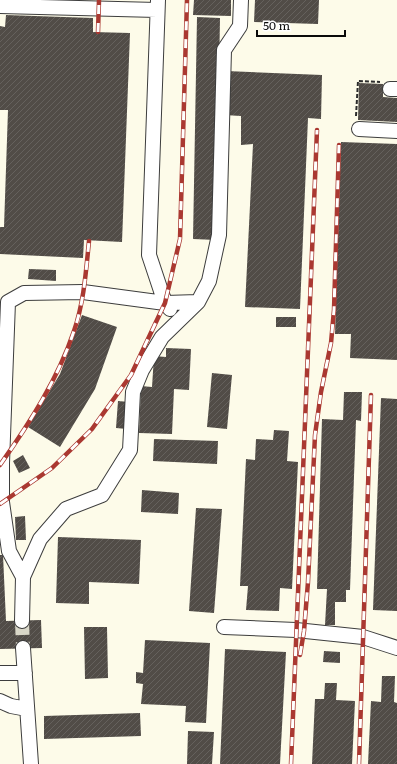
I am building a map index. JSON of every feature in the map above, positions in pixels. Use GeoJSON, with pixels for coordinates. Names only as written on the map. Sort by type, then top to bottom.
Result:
{"type":"FeatureCollection","features":[{"type":"Feature","properties":{"kind":"street"},"geometry":{"type":"LineString","coordinates":[[22,621],[22,577],[40,539],[66,509],[102,495],[130,450],[133,392],[142,370],[162,337],[198,302],[209,281],[219,235],[224,50],[240,26],[241,0]]}},
{"type":"Feature","properties":{"kind":"street"},"geometry":{"type":"LineString","coordinates":[[0,6],[158,5],[149,255],[165,303],[179,320]]}},
{"type":"Feature","properties":{"kind":"street"},"geometry":{"type":"LineString","coordinates":[[357,126],[397,131]]}},
{"type":"Feature","properties":{"kind":"street"},"geometry":{"type":"LineString","coordinates":[[22,577],[9,551],[3,534],[2,463],[4,302],[24,293],[83,292],[165,303],[198,302]]}},
{"type":"Feature","properties":{"kind":"street"},"geometry":{"type":"LineString","coordinates":[[224,627],[304,630],[363,637],[397,648]]}},
{"type":"Feature","properties":{"kind":"street"},"geometry":{"type":"LineString","coordinates":[[23,648],[31,764]]}},
{"type":"Feature","properties":{"kind":"street"},"geometry":{"type":"LineString","coordinates":[[0,673],[25,673]]}},
{"type":"Feature","properties":{"kind":"street"},"geometry":{"type":"LineString","coordinates":[[0,701],[11,706],[28,709]]}},
{"type":"Feature","properties":{"kind":"path"},"geometry":{"type":"LineString","coordinates":[[357,126],[358,81],[391,87]]}},
{"type":"Feature","properties":{"kind":"building"},"geometry":{"type":"Polygon","coordinates":[[[194,0],[231,0],[231,16],[193,15],[194,0]]]}},
{"type":"Feature","properties":{"kind":"building"},"geometry":{"type":"Polygon","coordinates":[[[255,0],[319,0],[318,24],[254,22],[255,0]]]}},
{"type":"Feature","properties":{"kind":"building"},"geometry":{"type":"Polygon","coordinates":[[[6,15],[93,18],[93,32],[130,33],[122,242],[84,240],[83,258],[0,254],[0,227],[4,227],[8,110],[0,110],[0,26],[5,27],[6,15]]]}},
{"type":"Feature","properties":{"kind":"building"},"geometry":{"type":"Polygon","coordinates":[[[197,17],[220,18],[216,240],[193,239],[197,17]]]}},
{"type":"Feature","properties":{"kind":"building"},"geometry":{"type":"Polygon","coordinates":[[[226,71],[322,75],[321,119],[308,118],[300,309],[245,307],[253,144],[241,145],[241,116],[224,115],[226,71]]]}},
{"type":"Feature","properties":{"kind":"building"},"geometry":{"type":"Polygon","coordinates":[[[359,83],[383,84],[383,97],[397,98],[397,122],[358,120],[359,83]]]}},
{"type":"Feature","properties":{"kind":"building"},"geometry":{"type":"Polygon","coordinates":[[[341,142],[397,144],[397,360],[350,358],[351,334],[335,334],[341,142]]]}},
{"type":"Feature","properties":{"kind":"building"},"geometry":{"type":"Polygon","coordinates":[[[29,269],[56,270],[56,281],[28,279],[29,269]]]}},
{"type":"Feature","properties":{"kind":"building"},"geometry":{"type":"Polygon","coordinates":[[[82,315],[117,327],[95,389],[60,447],[28,427],[60,374],[82,315]]]}},
{"type":"Feature","properties":{"kind":"building"},"geometry":{"type":"Polygon","coordinates":[[[276,317],[296,317],[296,327],[276,327],[276,317]]]}},
{"type":"Feature","properties":{"kind":"building"},"geometry":{"type":"Polygon","coordinates":[[[166,348],[191,349],[189,390],[174,389],[172,434],[139,433],[141,386],[152,387],[154,356],[166,357],[166,348]]]}},
{"type":"Feature","properties":{"kind":"building"},"geometry":{"type":"Polygon","coordinates":[[[212,373],[232,375],[227,429],[207,427],[212,373]]]}},
{"type":"Feature","properties":{"kind":"building"},"geometry":{"type":"Polygon","coordinates":[[[344,392],[362,392],[361,421],[356,420],[350,590],[346,590],[346,602],[335,602],[335,625],[325,625],[327,589],[317,589],[322,419],[343,420],[344,392]]]}},
{"type":"Feature","properties":{"kind":"building"},"geometry":{"type":"Polygon","coordinates":[[[381,398],[397,399],[397,611],[373,610],[381,398]]]}},
{"type":"Feature","properties":{"kind":"building"},"geometry":{"type":"Polygon","coordinates":[[[118,401],[129,402],[127,429],[116,428],[118,401]]]}},
{"type":"Feature","properties":{"kind":"building"},"geometry":{"type":"Polygon","coordinates":[[[274,430],[289,431],[287,461],[298,462],[292,589],[280,588],[279,611],[246,610],[248,586],[240,586],[246,459],[255,460],[256,439],[273,440],[274,430]]]}},
{"type":"Feature","properties":{"kind":"building"},"geometry":{"type":"Polygon","coordinates":[[[154,439],[218,441],[217,464],[153,461],[154,439]]]}},
{"type":"Feature","properties":{"kind":"building"},"geometry":{"type":"Polygon","coordinates":[[[23,455],[30,468],[19,473],[13,461],[23,455]]]}},
{"type":"Feature","properties":{"kind":"building"},"geometry":{"type":"Polygon","coordinates":[[[142,490],[179,493],[178,514],[141,512],[142,490]]]}},
{"type":"Feature","properties":{"kind":"building"},"geometry":{"type":"Polygon","coordinates":[[[196,508],[222,509],[214,613],[189,611],[196,508]]]}},
{"type":"Feature","properties":{"kind":"building"},"geometry":{"type":"Polygon","coordinates":[[[25,516],[26,540],[16,540],[15,517],[25,516]]]}},
{"type":"Feature","properties":{"kind":"building"},"geometry":{"type":"Polygon","coordinates":[[[58,537],[141,540],[139,584],[89,582],[89,604],[56,603],[58,537]]]}},
{"type":"Feature","properties":{"kind":"building"},"geometry":{"type":"Polygon","coordinates":[[[0,555],[3,555],[6,621],[41,620],[42,648],[0,649],[0,555]]]}},
{"type":"Feature","properties":{"kind":"building"},"geometry":{"type":"Polygon","coordinates":[[[84,627],[107,627],[108,678],[85,679],[84,627]]]}},
{"type":"Feature","properties":{"kind":"building"},"geometry":{"type":"Polygon","coordinates":[[[145,640],[210,643],[206,723],[185,722],[186,706],[141,704],[143,684],[136,683],[136,672],[143,673],[145,640]]]}},
{"type":"Feature","properties":{"kind":"building"},"geometry":{"type":"Polygon","coordinates":[[[225,649],[286,652],[280,764],[220,764],[225,649]]]}},
{"type":"Feature","properties":{"kind":"building"},"geometry":{"type":"Polygon","coordinates":[[[324,651],[340,652],[340,663],[323,662],[324,651]]]}},
{"type":"Feature","properties":{"kind":"building"},"geometry":{"type":"Polygon","coordinates":[[[382,676],[395,676],[394,702],[397,703],[397,764],[368,764],[371,701],[381,702],[382,676]]]}},
{"type":"Feature","properties":{"kind":"building"},"geometry":{"type":"Polygon","coordinates":[[[325,683],[337,683],[336,700],[355,701],[352,764],[312,764],[315,699],[324,699],[325,683]]]}},
{"type":"Feature","properties":{"kind":"building"},"geometry":{"type":"Polygon","coordinates":[[[140,713],[141,736],[44,739],[44,716],[140,713]]]}},
{"type":"Feature","properties":{"kind":"building"},"geometry":{"type":"Polygon","coordinates":[[[188,731],[214,732],[212,764],[187,764],[188,731]]]}},
{"type":"Feature","properties":{"kind":"tunnel"},"geometry":{"type":"LineString","coordinates":[[22,621],[23,648]]}},
{"type":"Feature","properties":{"kind":"railway"},"geometry":{"type":"LineString","coordinates":[[98,32],[99,0]]}},
{"type":"Feature","properties":{"kind":"railway"},"geometry":{"type":"LineString","coordinates":[[0,504],[52,468],[92,429],[131,375],[165,303],[180,239],[187,0]]}},
{"type":"Feature","properties":{"kind":"railway"},"geometry":{"type":"LineString","coordinates":[[291,764],[317,130]]}},
{"type":"Feature","properties":{"kind":"railway"},"geometry":{"type":"LineString","coordinates":[[300,655],[304,631],[308,582],[315,435],[321,392],[331,343],[334,310],[339,145]]}},
{"type":"Feature","properties":{"kind":"railway"},"geometry":{"type":"LineString","coordinates":[[0,465],[22,434],[42,401],[67,349],[80,309],[89,241]]}},
{"type":"Feature","properties":{"kind":"railway"},"geometry":{"type":"LineString","coordinates":[[359,764],[371,395]]}}]}
